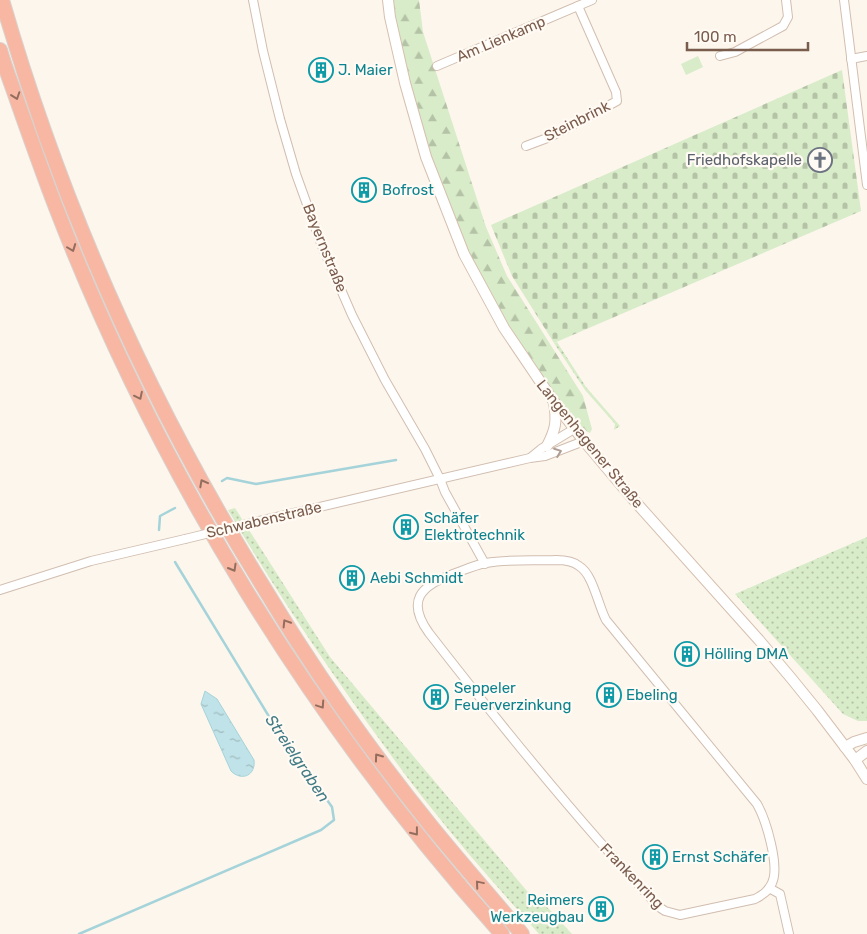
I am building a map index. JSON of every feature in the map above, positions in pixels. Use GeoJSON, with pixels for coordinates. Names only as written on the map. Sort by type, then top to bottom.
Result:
{"type":"FeatureCollection","features":[{"type":"Feature","properties":{"kind":"highway"},"geometry":{"type":"LineString","coordinates":[[2,0],[16,49],[52,153],[89,247],[130,340],[209,496],[299,645],[337,700],[432,827],[522,934]]}},
{"type":"Feature","properties":{"kind":"highway"},"geometry":{"type":"LineString","coordinates":[[0,50],[38,160],[75,255],[141,401],[208,526],[247,592],[323,708],[431,852],[502,934]]}},
{"type":"Feature","properties":{"kind":"main road","name":"Langenhagener Straße"},"geometry":{"type":"LineString","coordinates":[[388,0],[405,83],[426,157],[464,254],[504,328],[574,429],[632,498],[759,640],[817,710],[867,779]]}},
{"type":"Feature","properties":{"kind":"main road"},"geometry":{"type":"LineString","coordinates":[[547,446],[556,423],[554,402]]}},
{"type":"Feature","properties":{"kind":"main road"},"geometry":{"type":"LineString","coordinates":[[845,747],[867,738]]}},
{"type":"Feature","properties":{"kind":"main road"},"geometry":{"type":"LineString","coordinates":[[854,760],[867,751]]}},
{"type":"Feature","properties":{"kind":"street","name":"Bayernstraße"},"geometry":{"type":"LineString","coordinates":[[253,0],[263,51],[280,119],[296,174],[322,246],[352,315],[374,359],[426,448],[440,479]]}},
{"type":"Feature","properties":{"kind":"street","name":"Am Lienkamp"},"geometry":{"type":"LineString","coordinates":[[437,66],[592,0]]}},
{"type":"Feature","properties":{"kind":"street"},"geometry":{"type":"LineString","coordinates":[[720,56],[735,52],[783,26],[788,17],[786,0]]}},
{"type":"Feature","properties":{"kind":"street"},"geometry":{"type":"LineString","coordinates":[[844,0],[867,185]]}},
{"type":"Feature","properties":{"kind":"street","name":"Steinbrink"},"geometry":{"type":"LineString","coordinates":[[526,146],[550,137],[617,100],[616,92],[578,6]]}},
{"type":"Feature","properties":{"kind":"street"},"geometry":{"type":"LineString","coordinates":[[851,58],[867,56]]}},
{"type":"Feature","properties":{"kind":"street","name":"Schwabenstraße"},"geometry":{"type":"LineString","coordinates":[[530,458],[574,429]]}},
{"type":"Feature","properties":{"kind":"street","name":"Schwabenstraße"},"geometry":{"type":"LineString","coordinates":[[0,590],[91,561],[545,456],[584,441]]}},
{"type":"Feature","properties":{"kind":"street"},"geometry":{"type":"LineString","coordinates":[[440,479],[444,492],[485,564]]}},
{"type":"Feature","properties":{"kind":"street","name":"Frankenring"},"geometry":{"type":"LineString","coordinates":[[556,560],[572,562],[585,571],[606,620],[757,804],[762,813],[774,863],[773,882],[770,888],[762,895],[755,899],[687,914],[673,914],[665,911],[613,858],[503,728],[425,628],[419,618],[417,604],[424,589],[431,583],[485,564],[556,560]]}},
{"type":"Feature","properties":{"kind":"street"},"geometry":{"type":"LineString","coordinates":[[770,888],[780,894],[789,934]]}},
{"type":"Feature","properties":{"kind":"green space"},"geometry":{"type":"Polygon","coordinates":[[[393,0],[419,0],[423,32],[486,227],[507,276],[583,396],[592,429],[590,433],[556,398],[508,327],[467,252],[429,155],[409,83],[393,0]]]}},
{"type":"Feature","properties":{"kind":"green space"},"geometry":{"type":"Polygon","coordinates":[[[698,56],[703,67],[686,75],[681,64],[698,56]]]}},
{"type":"Feature","properties":{"kind":"green space"},"geometry":{"type":"Polygon","coordinates":[[[842,70],[861,211],[554,343],[512,276],[491,225],[842,70]]]}},
{"type":"Feature","properties":{"kind":"green space"},"geometry":{"type":"Polygon","coordinates":[[[557,342],[586,387],[620,426],[614,430],[615,424],[585,390],[554,343],[557,342]]]}},
{"type":"Feature","properties":{"kind":"green space"},"geometry":{"type":"Polygon","coordinates":[[[235,508],[330,657],[532,897],[548,908],[572,934],[539,934],[468,854],[422,797],[344,689],[284,601],[228,510],[235,508]]]}},
{"type":"Feature","properties":{"kind":"green space"},"geometry":{"type":"Polygon","coordinates":[[[867,537],[867,721],[858,721],[843,714],[735,594],[867,537]]]}},
{"type":"Feature","properties":{"kind":"water"},"geometry":{"type":"Polygon","coordinates":[[[205,691],[217,699],[254,760],[251,773],[240,776],[231,771],[201,704],[205,691]]]}},
{"type":"Feature","properties":{"kind":"waterway","name":"Streielgraben"},"geometry":{"type":"LineString","coordinates":[[222,481],[227,478],[256,484],[396,460]]}},
{"type":"Feature","properties":{"kind":"waterway","name":"Streielgraben"},"geometry":{"type":"LineString","coordinates":[[159,530],[160,516],[175,508]]}},
{"type":"Feature","properties":{"kind":"waterway","name":"Streielgraben"},"geometry":{"type":"LineString","coordinates":[[79,934],[321,830],[334,820],[332,807],[276,728],[175,562]]}},
{"type":"Feature","properties":{"kind":"place","name":"J. Maier"},"geometry":{"type":"Point","coordinates":[321,70]}},
{"type":"Feature","properties":{"kind":"place","name":"Friedhofskapelle"},"geometry":{"type":"Point","coordinates":[820,160]}},
{"type":"Feature","properties":{"kind":"place","name":"Bofrost"},"geometry":{"type":"Point","coordinates":[364,190]}},
{"type":"Feature","properties":{"kind":"place","name":"Schäfer Elektrotechnik"},"geometry":{"type":"Point","coordinates":[406,527]}},
{"type":"Feature","properties":{"kind":"place","name":"Aebi Schmidt"},"geometry":{"type":"Point","coordinates":[352,578]}},
{"type":"Feature","properties":{"kind":"place","name":"Hölling DMA"},"geometry":{"type":"Point","coordinates":[687,654]}},
{"type":"Feature","properties":{"kind":"place","name":"Ebeling"},"geometry":{"type":"Point","coordinates":[609,695]}},
{"type":"Feature","properties":{"kind":"place","name":"Seppeler Feuerverzinkung"},"geometry":{"type":"Point","coordinates":[436,697]}},
{"type":"Feature","properties":{"kind":"place","name":"Ernst Schäfer"},"geometry":{"type":"Point","coordinates":[655,857]}},
{"type":"Feature","properties":{"kind":"place","name":"Reimers Werkzeugbau"},"geometry":{"type":"Point","coordinates":[601,909]}}]}
